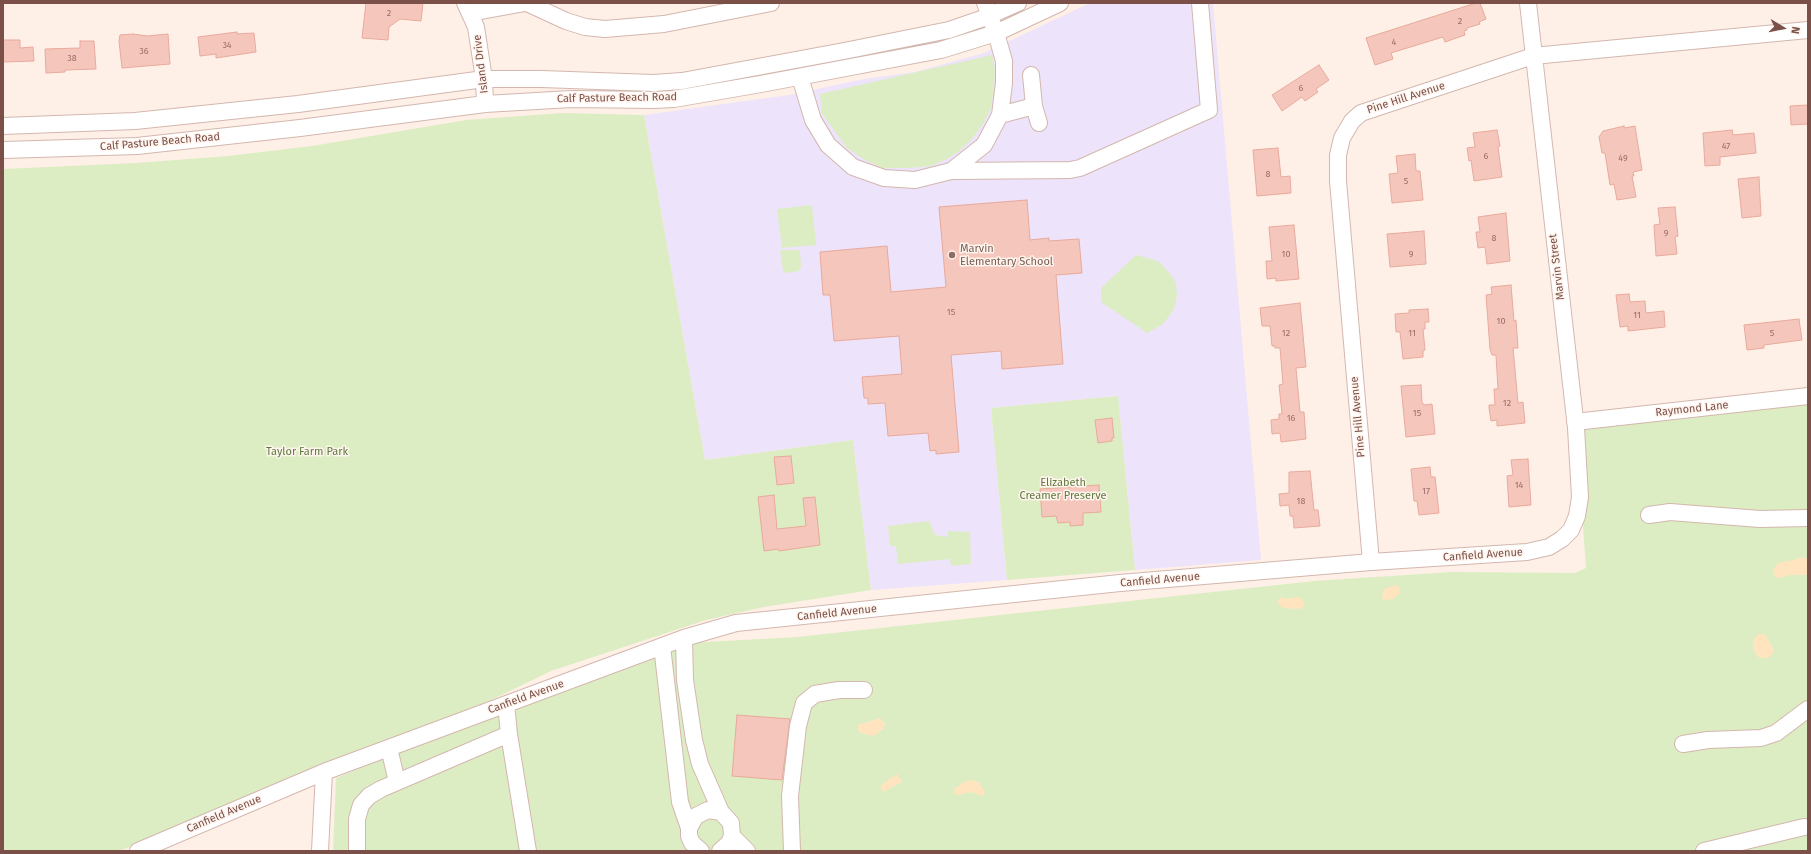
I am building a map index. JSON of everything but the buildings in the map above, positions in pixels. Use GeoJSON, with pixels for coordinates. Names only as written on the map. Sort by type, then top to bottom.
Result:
{"type":"FeatureCollection","features":[{"type":"Feature","properties":{"kind":"street"},"geometry":{"type":"LineString","coordinates":[[467,8],[526,3],[566,21],[585,27],[605,29],[664,24],[771,3]]}},
{"type":"Feature","properties":{"kind":"street","name":"Calf Pasture Beach Road"},"geometry":{"type":"LineString","coordinates":[[3,126],[135,121],[278,106],[484,80],[542,79],[654,83],[682,81],[905,40],[948,30],[987,9],[1018,3]]}},
{"type":"Feature","properties":{"kind":"street","name":"Calf Pasture Beach Road"},"geometry":{"type":"LineString","coordinates":[[3,150],[137,146],[280,131],[485,104],[571,99],[674,99],[934,52],[996,33],[1060,3]]}},
{"type":"Feature","properties":{"kind":"street"},"geometry":{"type":"LineString","coordinates":[[800,77],[813,120],[828,145],[853,166],[884,178],[915,180],[951,171],[1070,170],[1080,168],[1210,110],[1200,3]]}},
{"type":"Feature","properties":{"kind":"street","name":"Marvin Street"},"geometry":{"type":"LineString","coordinates":[[1528,3],[1575,422],[1580,497],[1577,516],[1571,530]]}},
{"type":"Feature","properties":{"kind":"street","name":"Island Drive"},"geometry":{"type":"LineString","coordinates":[[467,8],[476,27],[484,80],[485,104]]}},
{"type":"Feature","properties":{"kind":"street"},"geometry":{"type":"LineString","coordinates":[[951,171],[984,145],[1000,115],[1004,83],[1004,61],[987,9]]}},
{"type":"Feature","properties":{"kind":"street","name":"Pine Hill Avenue"},"geometry":{"type":"LineString","coordinates":[[1371,562],[1338,181],[1338,155],[1342,138],[1352,121],[1362,113],[1533,56],[1808,30]]}},
{"type":"Feature","properties":{"kind":"street"},"geometry":{"type":"LineString","coordinates":[[1031,75],[1034,106],[1039,123]]}},
{"type":"Feature","properties":{"kind":"street"},"geometry":{"type":"LineString","coordinates":[[278,106],[280,131]]}},
{"type":"Feature","properties":{"kind":"street"},"geometry":{"type":"LineString","coordinates":[[1000,115],[1034,106]]}},
{"type":"Feature","properties":{"kind":"street"},"geometry":{"type":"LineString","coordinates":[[41,124],[41,149]]}},
{"type":"Feature","properties":{"kind":"street","name":"Raymond Lane"},"geometry":{"type":"LineString","coordinates":[[1575,422],[1808,396]]}},
{"type":"Feature","properties":{"kind":"street"},"geometry":{"type":"LineString","coordinates":[[1649,515],[1670,512],[1760,519],[1808,518]]}},
{"type":"Feature","properties":{"kind":"street","name":"Canfield Avenue"},"geometry":{"type":"LineString","coordinates":[[138,851],[324,772],[684,638],[736,623],[1120,584],[1371,562],[1527,552],[1549,547],[1562,539],[1571,530]]}},
{"type":"Feature","properties":{"kind":"street"},"geometry":{"type":"LineString","coordinates":[[684,638],[685,680],[694,740],[700,764],[721,812],[731,822],[732,836],[729,843],[720,851]]}},
{"type":"Feature","properties":{"kind":"street"},"geometry":{"type":"LineString","coordinates":[[662,646],[680,802],[689,828]]}},
{"type":"Feature","properties":{"kind":"street"},"geometry":{"type":"LineString","coordinates":[[792,851],[790,796],[798,726],[804,703],[815,694],[839,690],[864,690]]}},
{"type":"Feature","properties":{"kind":"street"},"geometry":{"type":"LineString","coordinates":[[669,703],[688,701]]}},
{"type":"Feature","properties":{"kind":"street"},"geometry":{"type":"LineString","coordinates":[[506,704],[509,734],[528,851]]}},
{"type":"Feature","properties":{"kind":"street"},"geometry":{"type":"LineString","coordinates":[[1683,744],[1708,740],[1761,738],[1776,733],[1808,709]]}},
{"type":"Feature","properties":{"kind":"street"},"geometry":{"type":"LineString","coordinates":[[357,851],[357,819],[361,805],[369,796],[397,782],[509,734]]}},
{"type":"Feature","properties":{"kind":"street"},"geometry":{"type":"LineString","coordinates":[[389,748],[397,782]]}},
{"type":"Feature","properties":{"kind":"street"},"geometry":{"type":"LineString","coordinates":[[320,851],[324,772]]}},
{"type":"Feature","properties":{"kind":"street"},"geometry":{"type":"LineString","coordinates":[[697,850],[689,836],[691,821],[701,812],[708,810],[721,812]]}},
{"type":"Feature","properties":{"kind":"street"},"geometry":{"type":"LineString","coordinates":[[1772,822],[1806,827]]}},
{"type":"Feature","properties":{"kind":"street"},"geometry":{"type":"LineString","coordinates":[[1704,851],[1806,827]]}},
{"type":"Feature","properties":{"kind":"street"},"geometry":{"type":"LineString","coordinates":[[732,836],[747,851]]}},
{"type":"Feature","properties":{"kind":"shaded area","name":"Marvin Elementary School"},"geometry":{"type":"Polygon","coordinates":[[[1090,3],[1213,3],[1261,560],[1135,570],[1118,396],[991,408],[1007,580],[871,590],[853,440],[705,460],[644,115],[789,95],[864,79],[915,72],[984,53],[1090,3]]]}},
{"type":"Feature","properties":{"kind":"green space"},"geometry":{"type":"Polygon","coordinates":[[[992,55],[995,70],[994,89],[991,108],[983,124],[971,140],[959,151],[947,159],[931,166],[883,168],[865,160],[847,148],[822,114],[820,94],[992,55]]]}},
{"type":"Feature","properties":{"kind":"green space","name":"Taylor Farm Park"},"geometry":{"type":"Polygon","coordinates":[[[562,113],[644,115],[705,460],[853,440],[871,590],[764,607],[706,620],[551,671],[436,727],[317,780],[119,851],[3,851],[3,169],[136,163],[228,156],[312,146],[466,120],[562,113]]]}},
{"type":"Feature","properties":{"kind":"green space"},"geometry":{"type":"Polygon","coordinates":[[[812,205],[816,245],[782,248],[777,209],[812,205]]]}},
{"type":"Feature","properties":{"kind":"green space"},"geometry":{"type":"Polygon","coordinates":[[[780,250],[800,250],[801,267],[799,271],[785,273],[783,271],[780,250]]]}},
{"type":"Feature","properties":{"kind":"green space"},"geometry":{"type":"Polygon","coordinates":[[[1136,255],[1158,261],[1168,271],[1176,283],[1177,296],[1174,309],[1163,324],[1147,333],[1101,302],[1101,288],[1136,255]]]}},
{"type":"Feature","properties":{"kind":"green space","name":"Elizabeth Creamer Preserve"},"geometry":{"type":"Polygon","coordinates":[[[1118,396],[1135,570],[1007,580],[991,408],[1118,396]]]}},
{"type":"Feature","properties":{"kind":"green space"},"geometry":{"type":"Polygon","coordinates":[[[1808,401],[1808,851],[333,851],[336,778],[567,684],[686,643],[797,637],[1314,581],[1451,572],[1575,573],[1586,568],[1576,428],[1808,401]]]}},
{"type":"Feature","properties":{"kind":"green space"},"geometry":{"type":"Polygon","coordinates":[[[929,521],[935,535],[948,537],[948,531],[970,532],[971,564],[951,566],[950,559],[898,564],[896,546],[890,546],[888,526],[929,521]]]}},
{"type":"Feature","properties":{"kind":"sand"},"geometry":{"type":"Polygon","coordinates":[[[1801,557],[1808,559],[1808,575],[1790,575],[1780,578],[1776,577],[1773,573],[1773,569],[1778,563],[1801,557]]]}},
{"type":"Feature","properties":{"kind":"sand"},"geometry":{"type":"Polygon","coordinates":[[[1396,585],[1400,588],[1400,593],[1393,599],[1383,600],[1382,597],[1384,589],[1396,585]]]}},
{"type":"Feature","properties":{"kind":"sand"},"geometry":{"type":"Polygon","coordinates":[[[1281,597],[1287,599],[1297,597],[1302,599],[1305,606],[1299,609],[1283,608],[1277,602],[1281,597]]]}},
{"type":"Feature","properties":{"kind":"sand"},"geometry":{"type":"Polygon","coordinates":[[[1758,634],[1763,634],[1766,636],[1773,648],[1773,653],[1768,658],[1759,658],[1753,649],[1753,641],[1758,634]]]}},
{"type":"Feature","properties":{"kind":"sand"},"geometry":{"type":"Polygon","coordinates":[[[880,718],[885,724],[883,729],[874,736],[860,733],[858,725],[880,718]]]}},
{"type":"Feature","properties":{"kind":"sand"},"geometry":{"type":"Polygon","coordinates":[[[897,774],[902,782],[883,792],[880,786],[897,774]]]}},
{"type":"Feature","properties":{"kind":"sand"},"geometry":{"type":"Polygon","coordinates":[[[974,780],[978,782],[985,792],[983,796],[971,792],[958,795],[954,793],[955,788],[966,781],[974,780]]]}},
{"type":"Feature","properties":{"kind":"place","name":"Marvin Elementary School"},"geometry":{"type":"Point","coordinates":[952,255]}}]}
